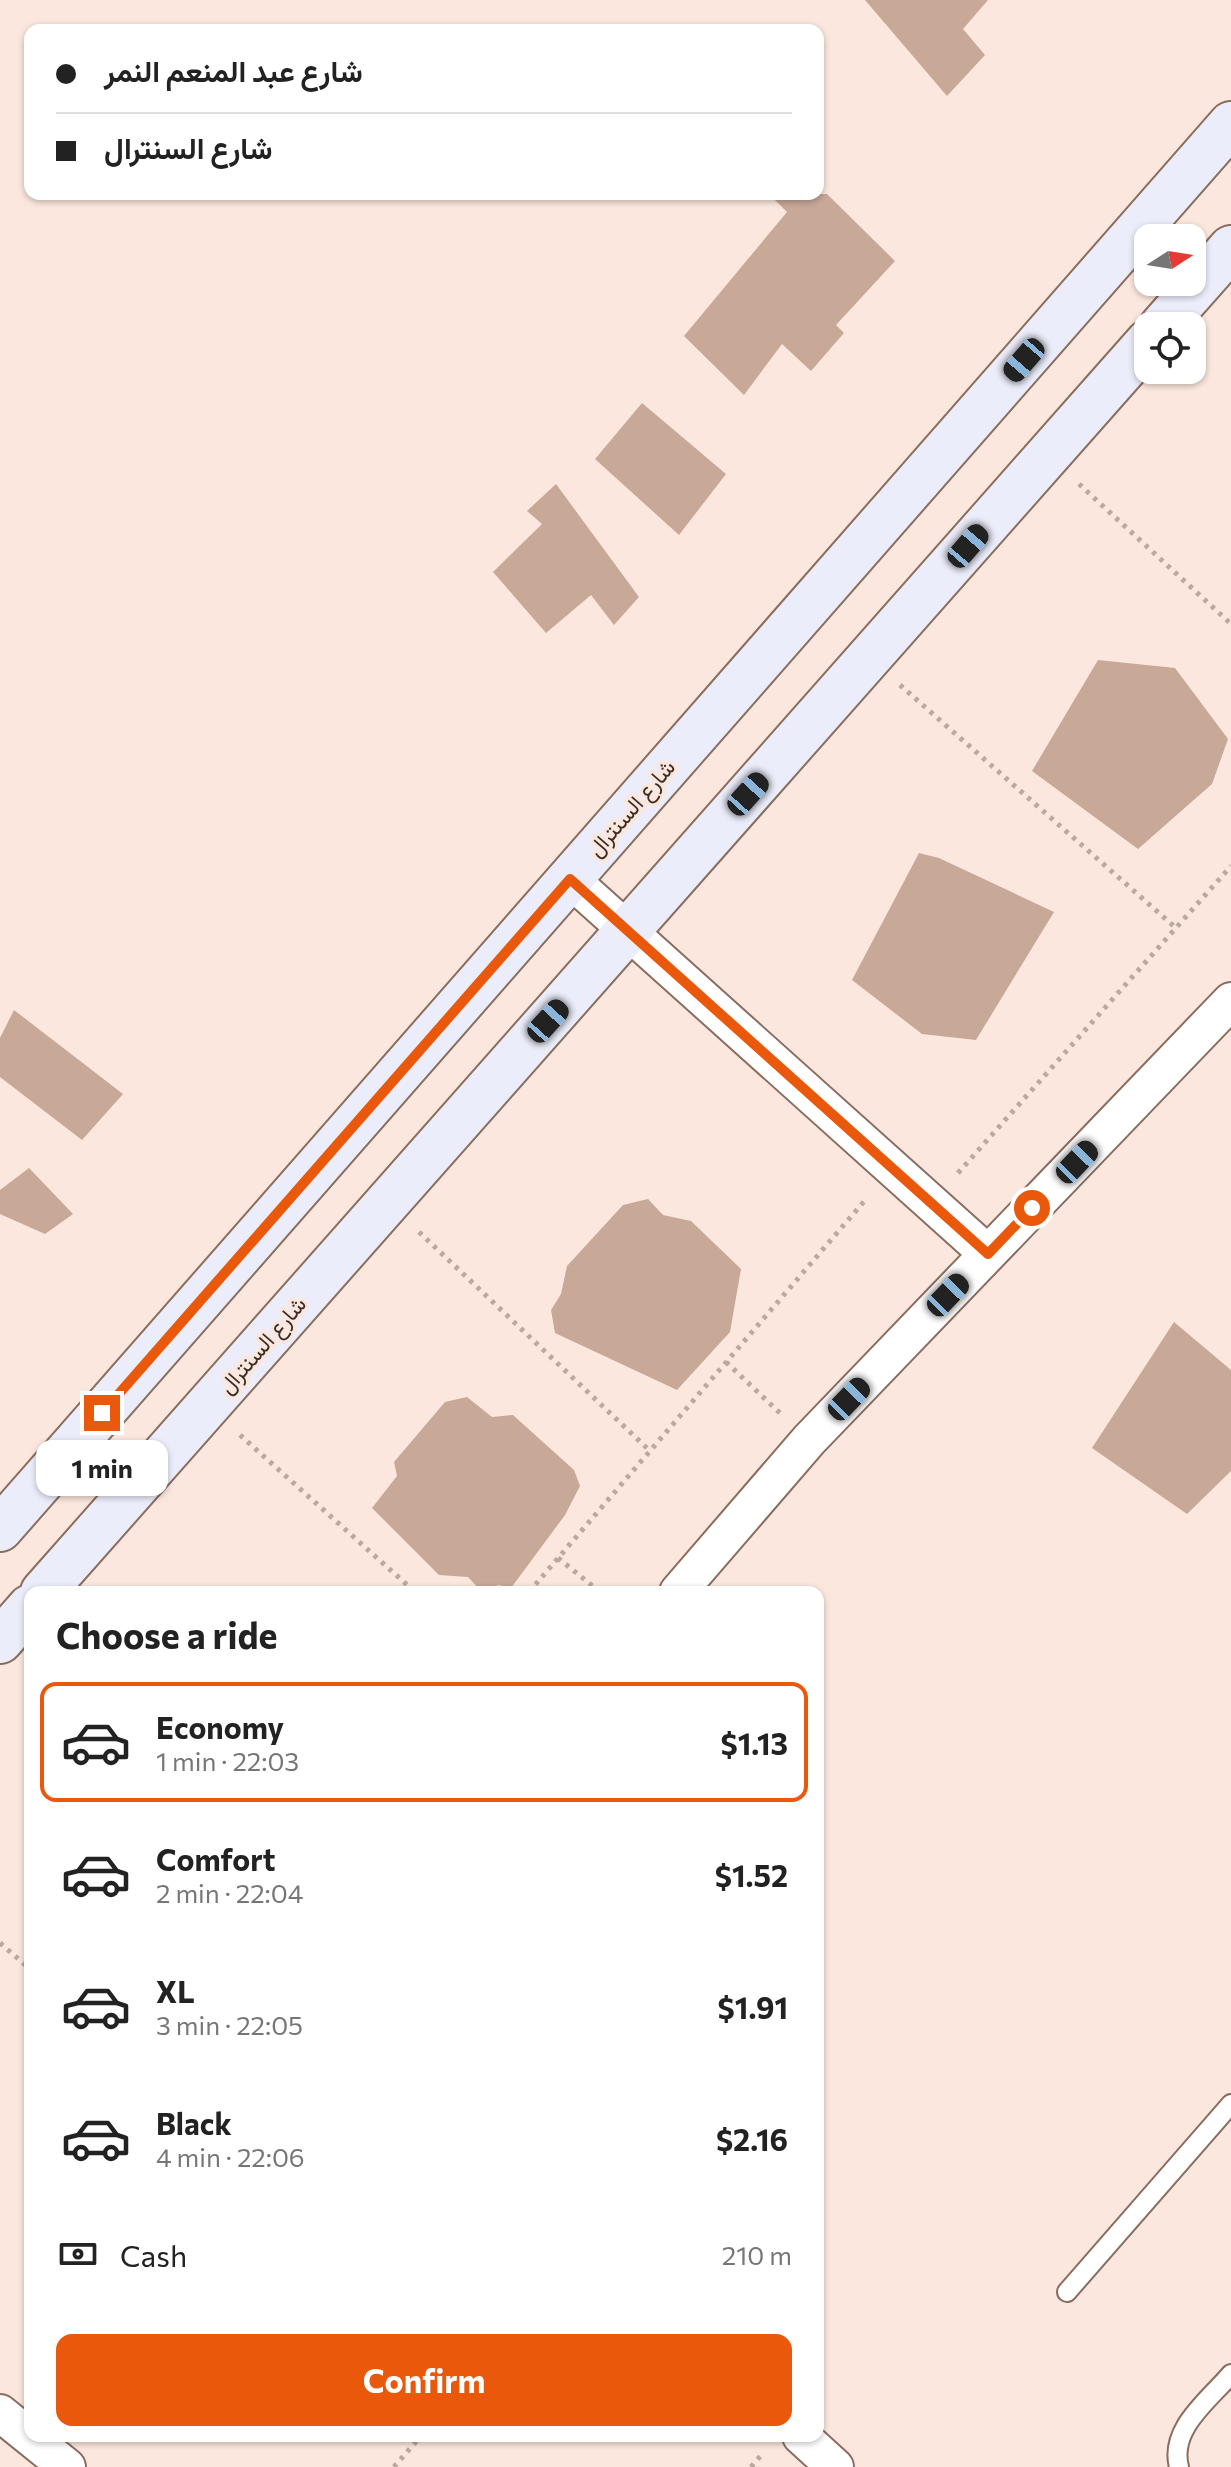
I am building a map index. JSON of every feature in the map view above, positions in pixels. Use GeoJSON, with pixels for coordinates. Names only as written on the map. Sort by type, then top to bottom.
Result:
{"type":"FeatureCollection","features":[{"type":"Feature","properties":{"kind":"street","name":"شارع السنترال"},"geometry":{"type":"LineString","coordinates":[[0,1529],[1231,124]]}},
{"type":"Feature","properties":{"kind":"street"},"geometry":{"type":"LineString","coordinates":[[1174,312],[1231,248]]}},
{"type":"Feature","properties":{"kind":"street","name":"شارع السنترال"},"geometry":{"type":"LineString","coordinates":[[48,1586],[1134,358]]}},
{"type":"Feature","properties":{"kind":"street"},"geometry":{"type":"LineString","coordinates":[[570,879],[988,1254]]}},
{"type":"Feature","properties":{"kind":"street"},"geometry":{"type":"LineString","coordinates":[[683,1586],[809,1440],[1231,1001]]}},
{"type":"Feature","properties":{"kind":"street"},"geometry":{"type":"LineString","coordinates":[[0,1641],[24,1614]]}},
{"type":"Feature","properties":{"kind":"street"},"geometry":{"type":"LineString","coordinates":[[0,2413],[24,2432]]}},
{"type":"Feature","properties":{"kind":"street"},"geometry":{"type":"LineString","coordinates":[[36,2442],[67,2467]]}},
{"type":"Feature","properties":{"kind":"street"},"geometry":{"type":"LineString","coordinates":[[808,2442],[835,2467]]}},
{"type":"Feature","properties":{"kind":"lane"},"geometry":{"type":"LineString","coordinates":[[1067,2292],[1231,2104]]}},
{"type":"Feature","properties":{"kind":"lane"},"geometry":{"type":"LineString","coordinates":[[1179,2467],[1175,2453],[1178,2435],[1231,2374]]}},
{"type":"Feature","properties":{"kind":"path"},"geometry":{"type":"LineString","coordinates":[[1047,456],[1231,624]]}},
{"type":"Feature","properties":{"kind":"path"},"geometry":{"type":"LineString","coordinates":[[869,658],[1176,928]]}},
{"type":"Feature","properties":{"kind":"path"},"geometry":{"type":"LineString","coordinates":[[932,1203],[1231,866]]}},
{"type":"Feature","properties":{"kind":"path"},"geometry":{"type":"LineString","coordinates":[[534,1586],[893,1168]]}},
{"type":"Feature","properties":{"kind":"path"},"geometry":{"type":"LineString","coordinates":[[388,1203],[650,1451]]}},
{"type":"Feature","properties":{"kind":"path"},"geometry":{"type":"LineString","coordinates":[[726,1362],[809,1440]]}},
{"type":"Feature","properties":{"kind":"path"},"geometry":{"type":"LineString","coordinates":[[207,1407],[408,1586]]}},
{"type":"Feature","properties":{"kind":"path"},"geometry":{"type":"LineString","coordinates":[[558,1558],[593,1586]]}},
{"type":"Feature","properties":{"kind":"path"},"geometry":{"type":"LineString","coordinates":[[0,1943],[24,1964]]}},
{"type":"Feature","properties":{"kind":"path"},"geometry":{"type":"LineString","coordinates":[[394,2467],[416,2442]]}},
{"type":"Feature","properties":{"kind":"building"},"geometry":{"type":"Polygon","coordinates":[[[865,0],[988,0],[963,29],[985,55],[947,96],[865,0]]]}},
{"type":"Feature","properties":{"kind":"building"},"geometry":{"type":"Polygon","coordinates":[[[824,194],[827,194],[895,261],[836,325],[844,333],[811,371],[782,344],[744,395],[684,336],[787,212],[775,200],[824,200],[824,194]]]}},
{"type":"Feature","properties":{"kind":"building"},"geometry":{"type":"Polygon","coordinates":[[[642,403],[726,474],[679,535],[595,459],[642,403]]]}},
{"type":"Feature","properties":{"kind":"building"},"geometry":{"type":"Polygon","coordinates":[[[556,484],[639,597],[614,625],[591,595],[546,633],[493,572],[542,524],[527,511],[556,484]]]}},
{"type":"Feature","properties":{"kind":"building"},"geometry":{"type":"Polygon","coordinates":[[[1098,660],[1175,668],[1228,739],[1212,784],[1138,849],[1032,771],[1098,660]]]}},
{"type":"Feature","properties":{"kind":"building"},"geometry":{"type":"Polygon","coordinates":[[[919,853],[939,858],[1054,912],[976,1040],[922,1034],[852,980],[919,853]]]}},
{"type":"Feature","properties":{"kind":"building"},"geometry":{"type":"Polygon","coordinates":[[[14,1010],[123,1094],[82,1140],[0,1077],[0,1038],[14,1010]]]}},
{"type":"Feature","properties":{"kind":"building"},"geometry":{"type":"Polygon","coordinates":[[[29,1168],[73,1214],[45,1234],[0,1214],[0,1190],[29,1168]]]}},
{"type":"Feature","properties":{"kind":"building"},"geometry":{"type":"Polygon","coordinates":[[[648,1199],[663,1215],[691,1221],[741,1269],[730,1332],[677,1390],[555,1333],[551,1310],[561,1294],[567,1266],[623,1205],[648,1199]]]}},
{"type":"Feature","properties":{"kind":"building"},"geometry":{"type":"Polygon","coordinates":[[[1174,1322],[1231,1370],[1231,1471],[1187,1514],[1092,1448],[1174,1322]]]}},
{"type":"Feature","properties":{"kind":"building"},"geometry":{"type":"Polygon","coordinates":[[[467,1397],[492,1417],[513,1415],[574,1470],[580,1486],[565,1515],[512,1586],[476,1586],[468,1577],[439,1575],[372,1508],[397,1476],[394,1462],[445,1402],[467,1397]]]}},
{"type":"Feature","properties":{"kind":"route"},"geometry":{"type":"LineString","coordinates":[[102,1413],[570,879],[988,1254],[1032,1208]]}}]}
